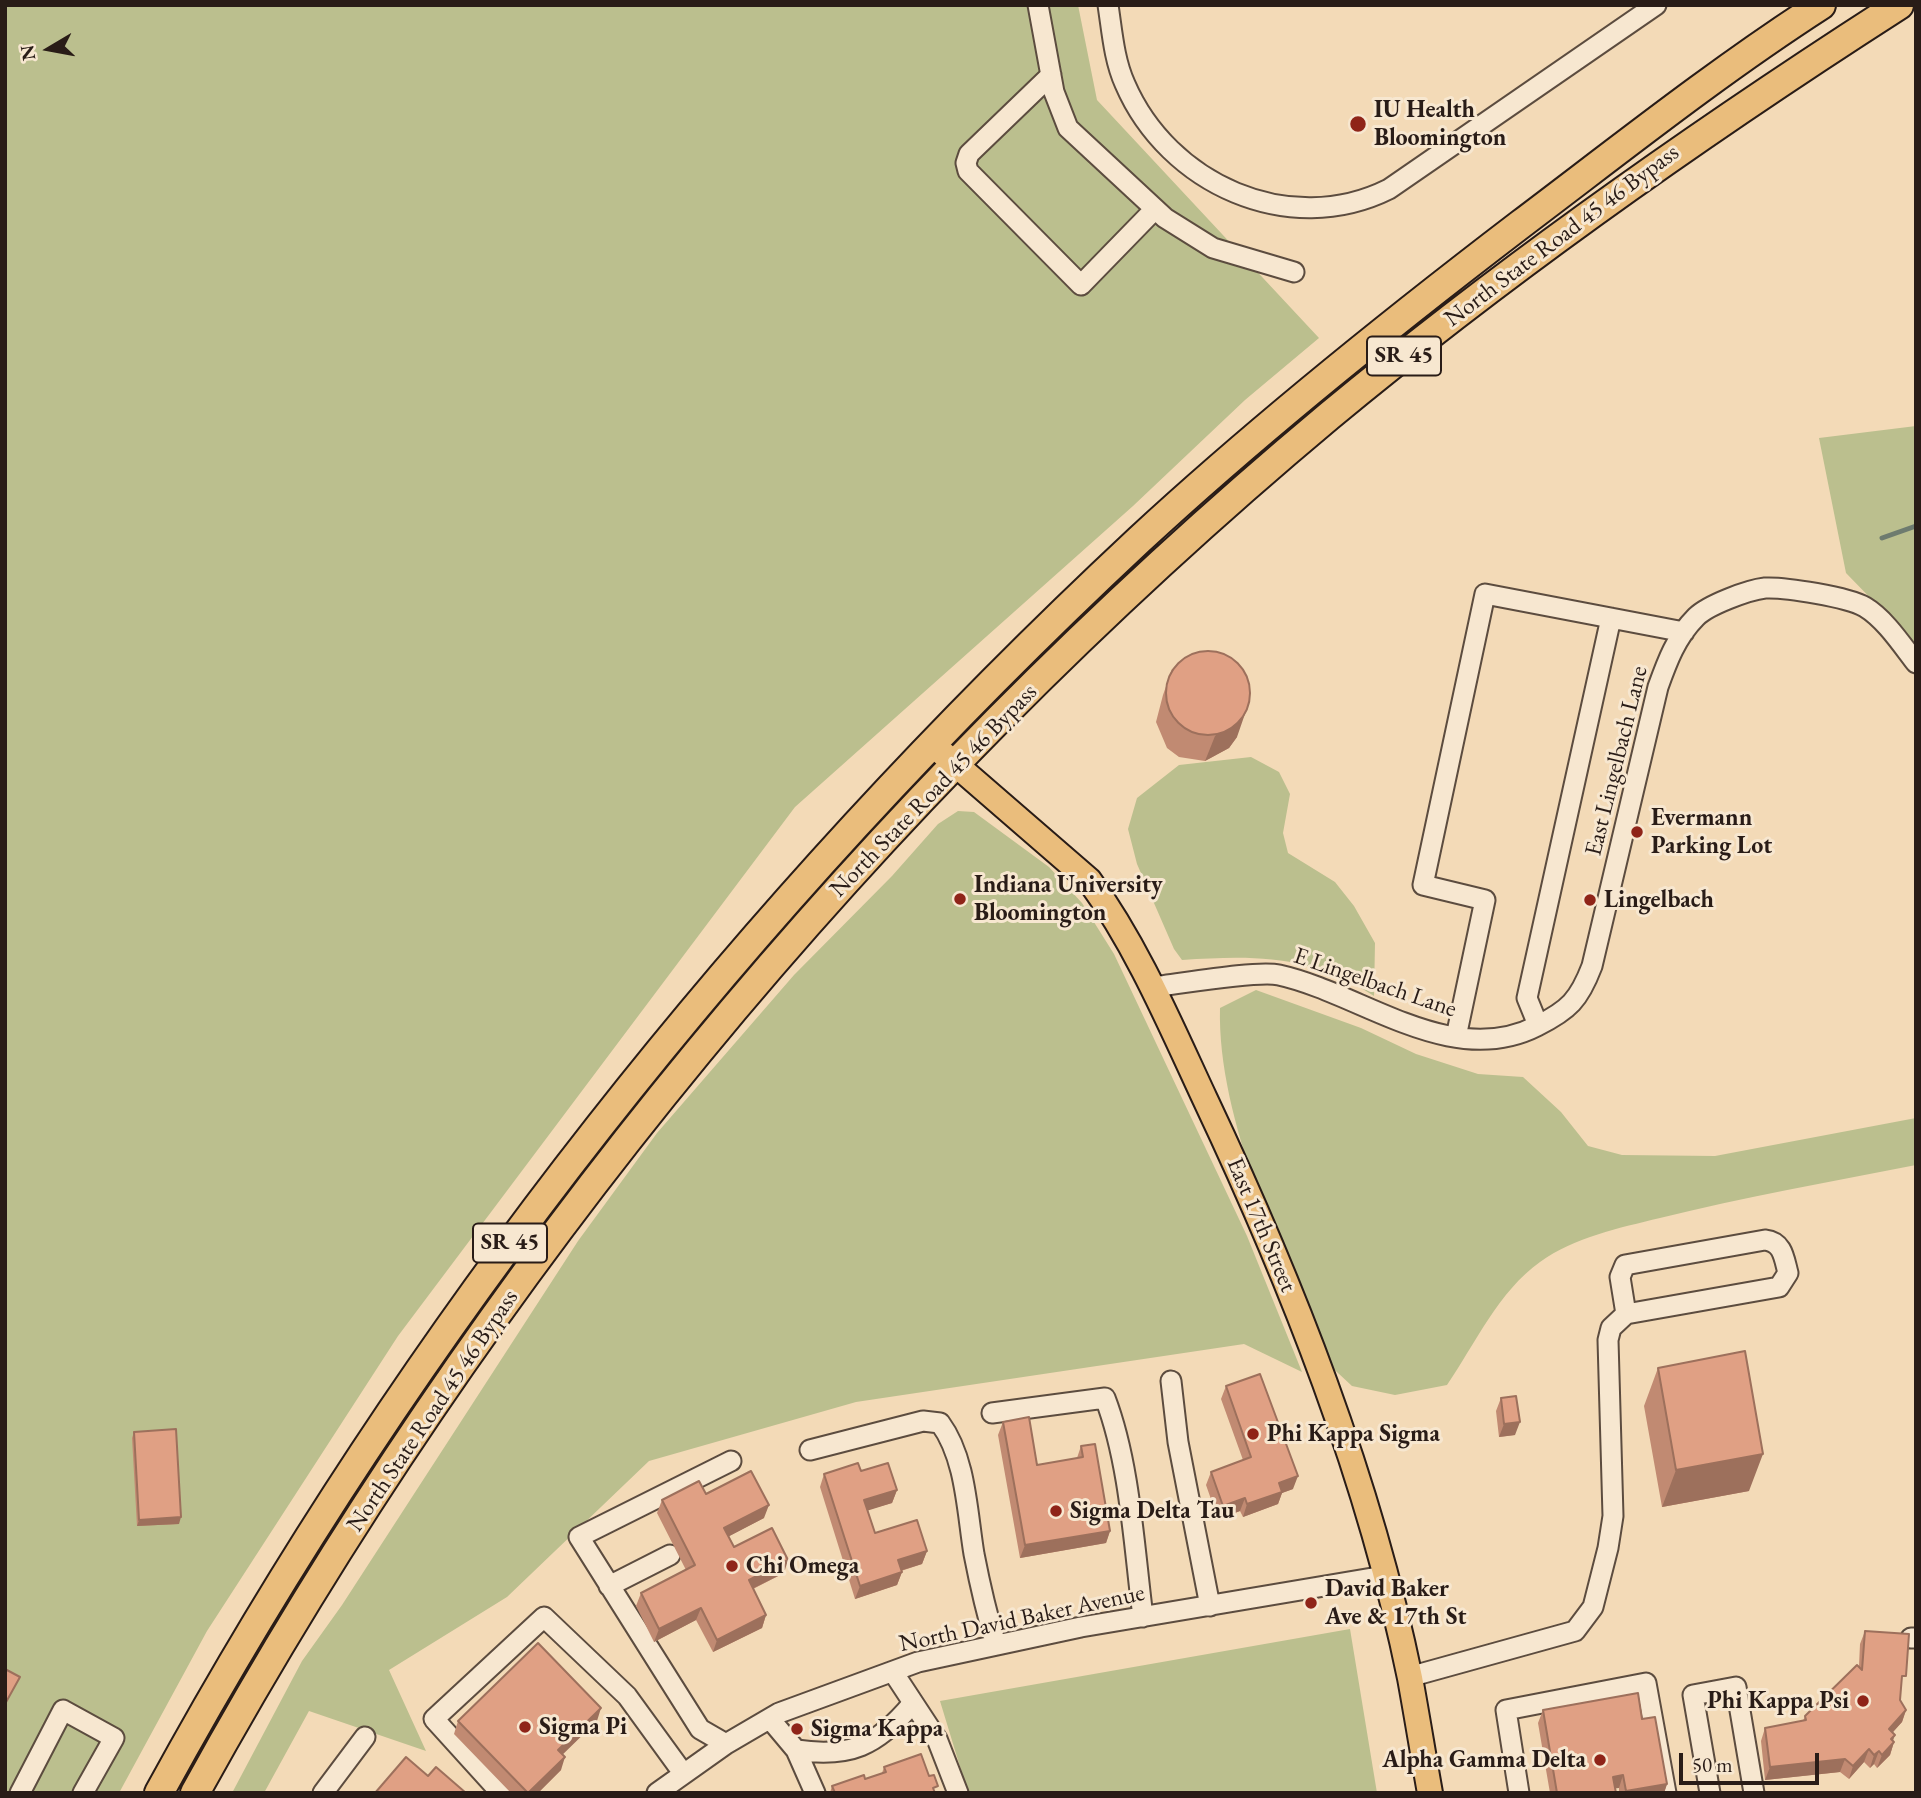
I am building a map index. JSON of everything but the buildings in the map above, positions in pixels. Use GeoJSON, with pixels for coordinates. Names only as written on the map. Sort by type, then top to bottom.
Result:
{"type":"FeatureCollection","features":[{"type":"Feature","properties":{"kind":"highway","name":"SR 45"},"geometry":{"type":"LineString","coordinates":[[932,744],[1141,538],[1363,347],[1598,166],[1821,5]]}},
{"type":"Feature","properties":{"kind":"highway","name":"North State Road 45 46 Bypass"},"geometry":{"type":"LineString","coordinates":[[195,1793],[336,1555],[439,1397],[541,1255],[643,1121],[728,1016],[856,870],[957,765],[1164,561],[1365,387],[1608,200],[1899,5]]}},
{"type":"Feature","properties":{"kind":"highway","name":"North State Road 45 46 Bypass"},"geometry":{"type":"LineString","coordinates":[[159,1793],[242,1647],[335,1497],[442,1336],[521,1227],[713,986],[818,865],[932,744]]}},
{"type":"Feature","properties":{"kind":"main road","name":"East 17th Street"},"geometry":{"type":"LineString","coordinates":[[932,744],[1088,880],[1107,904],[1152,987],[1244,1181],[1300,1319],[1343,1438],[1384,1576],[1409,1676],[1430,1793]]}},
{"type":"Feature","properties":{"kind":"street"},"geometry":{"type":"LineString","coordinates":[[1038,5],[1051,75],[1068,128],[1155,209],[1213,248],[1294,272]]}},
{"type":"Feature","properties":{"kind":"street"},"geometry":{"type":"LineString","coordinates":[[1108,5],[1125,86],[1147,122],[1177,158],[1206,180],[1238,196],[1273,205],[1308,207],[1370,198],[1389,189],[1657,5]]}},
{"type":"Feature","properties":{"kind":"street"},"geometry":{"type":"LineString","coordinates":[[1051,75],[969,154],[966,163],[968,171],[1081,285],[1155,209]]}},
{"type":"Feature","properties":{"kind":"street","name":"East Lingelbach Lane"},"geometry":{"type":"LineString","coordinates":[[1592,966],[1658,687],[1673,646],[1697,615],[1732,597],[1765,588],[1812,592],[1865,607],[1899,640],[1916,663]]}},
{"type":"Feature","properties":{"kind":"street"},"geometry":{"type":"LineString","coordinates":[[1456,1037],[1485,900],[1423,885],[1485,594],[1684,632]]}},
{"type":"Feature","properties":{"kind":"street"},"geometry":{"type":"LineString","coordinates":[[1538,1026],[1527,998],[1611,618]]}},
{"type":"Feature","properties":{"kind":"street","name":"E Lingelbach Lane"},"geometry":{"type":"LineString","coordinates":[[1152,987],[1275,974],[1320,986],[1382,1015],[1456,1037],[1493,1040],[1538,1026],[1554,1017],[1581,995],[1592,966]]}},
{"type":"Feature","properties":{"kind":"street"},"geometry":{"type":"LineString","coordinates":[[1409,1676],[1575,1631],[1593,1607],[1613,1516],[1608,1340],[1611,1328],[1626,1314],[1779,1287],[1788,1273],[1783,1251],[1778,1244],[1765,1240],[1625,1265],[1620,1277],[1626,1314]]}},
{"type":"Feature","properties":{"kind":"street"},"geometry":{"type":"LineString","coordinates":[[1171,1381],[1178,1442],[1210,1606]]}},
{"type":"Feature","properties":{"kind":"street"},"geometry":{"type":"LineString","coordinates":[[992,1413],[1105,1398],[1114,1422],[1143,1616]]}},
{"type":"Feature","properties":{"kind":"street"},"geometry":{"type":"LineString","coordinates":[[810,1450],[923,1421],[940,1423],[949,1436],[962,1482],[975,1558],[996,1645]]}},
{"type":"Feature","properties":{"kind":"street"},"geometry":{"type":"LineString","coordinates":[[726,1744],[700,1729],[579,1536],[731,1461]]}},
{"type":"Feature","properties":{"kind":"street"},"geometry":{"type":"LineString","coordinates":[[609,1586],[670,1555]]}},
{"type":"Feature","properties":{"kind":"street","name":"North David Baker Avenue"},"geometry":{"type":"LineString","coordinates":[[657,1793],[726,1744],[770,1718],[918,1662],[1143,1616],[1384,1576]]}},
{"type":"Feature","properties":{"kind":"street"},"geometry":{"type":"LineString","coordinates":[[501,1793],[434,1719],[544,1617],[627,1696],[683,1773]]}},
{"type":"Feature","properties":{"kind":"street"},"geometry":{"type":"LineString","coordinates":[[894,1672],[912,1704],[937,1739],[958,1793]]}},
{"type":"Feature","properties":{"kind":"street"},"geometry":{"type":"LineString","coordinates":[[1519,1793],[1506,1710],[1646,1684],[1666,1793]]}},
{"type":"Feature","properties":{"kind":"street"},"geometry":{"type":"LineString","coordinates":[[1710,1793],[1693,1695],[1736,1687],[1754,1793]]}},
{"type":"Feature","properties":{"kind":"street"},"geometry":{"type":"LineString","coordinates":[[796,1750],[824,1754],[871,1744],[886,1734],[912,1704]]}},
{"type":"Feature","properties":{"kind":"street"},"geometry":{"type":"LineString","coordinates":[[20,1793],[63,1710],[114,1738],[83,1793]]}},
{"type":"Feature","properties":{"kind":"street"},"geometry":{"type":"LineString","coordinates":[[770,1718],[796,1750],[815,1793]]}},
{"type":"Feature","properties":{"kind":"street"},"geometry":{"type":"LineString","coordinates":[[323,1793],[365,1737]]}},
{"type":"Feature","properties":{"kind":"green space"},"geometry":{"type":"Polygon","coordinates":[[[5,5],[1078,5],[1097,100],[1319,338],[1245,400],[1133,506],[795,807],[398,1336],[207,1631],[119,1793],[5,1793],[5,5]]]}},
{"type":"Feature","properties":{"kind":"green space"},"geometry":{"type":"Polygon","coordinates":[[[1916,426],[1916,645],[1846,573],[1819,438],[1916,426]]]}},
{"type":"Feature","properties":{"kind":"green space"},"geometry":{"type":"Polygon","coordinates":[[[1251,757],[1279,772],[1290,794],[1283,833],[1288,853],[1335,882],[1354,906],[1375,943],[1374,996],[1351,982],[1305,965],[1259,958],[1182,960],[1174,949],[1137,864],[1128,829],[1137,798],[1179,765],[1251,757]]]}},
{"type":"Feature","properties":{"kind":"green space"},"geometry":{"type":"Polygon","coordinates":[[[958,811],[974,812],[1049,867],[1082,903],[1114,954],[1247,1236],[1302,1372],[1244,1344],[856,1402],[649,1461],[507,1597],[389,1670],[426,1751],[309,1711],[264,1793],[232,1793],[302,1661],[342,1605],[578,1241],[657,1133],[794,975],[892,876],[938,824],[958,811]]]}},
{"type":"Feature","properties":{"kind":"green space"},"geometry":{"type":"Polygon","coordinates":[[[1256,990],[1361,1028],[1416,1054],[1478,1074],[1523,1077],[1561,1112],[1588,1146],[1622,1155],[1715,1156],[1916,1118],[1916,1165],[1723,1203],[1598,1234],[1554,1253],[1525,1274],[1500,1303],[1447,1385],[1395,1395],[1352,1386],[1324,1360],[1256,1187],[1229,1096],[1222,1051],[1220,1008],[1256,990]]]}},
{"type":"Feature","properties":{"kind":"green space"},"geometry":{"type":"Polygon","coordinates":[[[1350,1629],[1377,1793],[968,1793],[940,1701],[1350,1629]]]}},
{"type":"Feature","properties":{"kind":"waterway"},"geometry":{"type":"LineString","coordinates":[[1882,538],[1916,526]]}},
{"type":"Feature","properties":{"kind":"place","name":"IU Health Bloomington"},"geometry":{"type":"Point","coordinates":[1358,124]}},
{"type":"Feature","properties":{"kind":"place","name":"Evermann Parking Lot"},"geometry":{"type":"Point","coordinates":[1637,832]}},
{"type":"Feature","properties":{"kind":"place","name":"Indiana University Bloomington"},"geometry":{"type":"Point","coordinates":[960,899]}},
{"type":"Feature","properties":{"kind":"place","name":"Lingelbach"},"geometry":{"type":"Point","coordinates":[1590,900]}},
{"type":"Feature","properties":{"kind":"place","name":"Phi Kappa Sigma"},"geometry":{"type":"Point","coordinates":[1253,1434]}},
{"type":"Feature","properties":{"kind":"place","name":"Sigma Delta Tau"},"geometry":{"type":"Point","coordinates":[1056,1511]}},
{"type":"Feature","properties":{"kind":"place","name":"Chi Omega"},"geometry":{"type":"Point","coordinates":[732,1566]}},
{"type":"Feature","properties":{"kind":"place","name":"David Baker Ave & 17th St"},"geometry":{"type":"Point","coordinates":[1311,1603]}},
{"type":"Feature","properties":{"kind":"place","name":"Phi Kappa Psi"},"geometry":{"type":"Point","coordinates":[1863,1701]}},
{"type":"Feature","properties":{"kind":"place","name":"Sigma Pi"},"geometry":{"type":"Point","coordinates":[525,1727]}},
{"type":"Feature","properties":{"kind":"place","name":"Sigma Kappa"},"geometry":{"type":"Point","coordinates":[797,1729]}},
{"type":"Feature","properties":{"kind":"place","name":"Alpha Gamma Delta"},"geometry":{"type":"Point","coordinates":[1600,1760]}}]}
